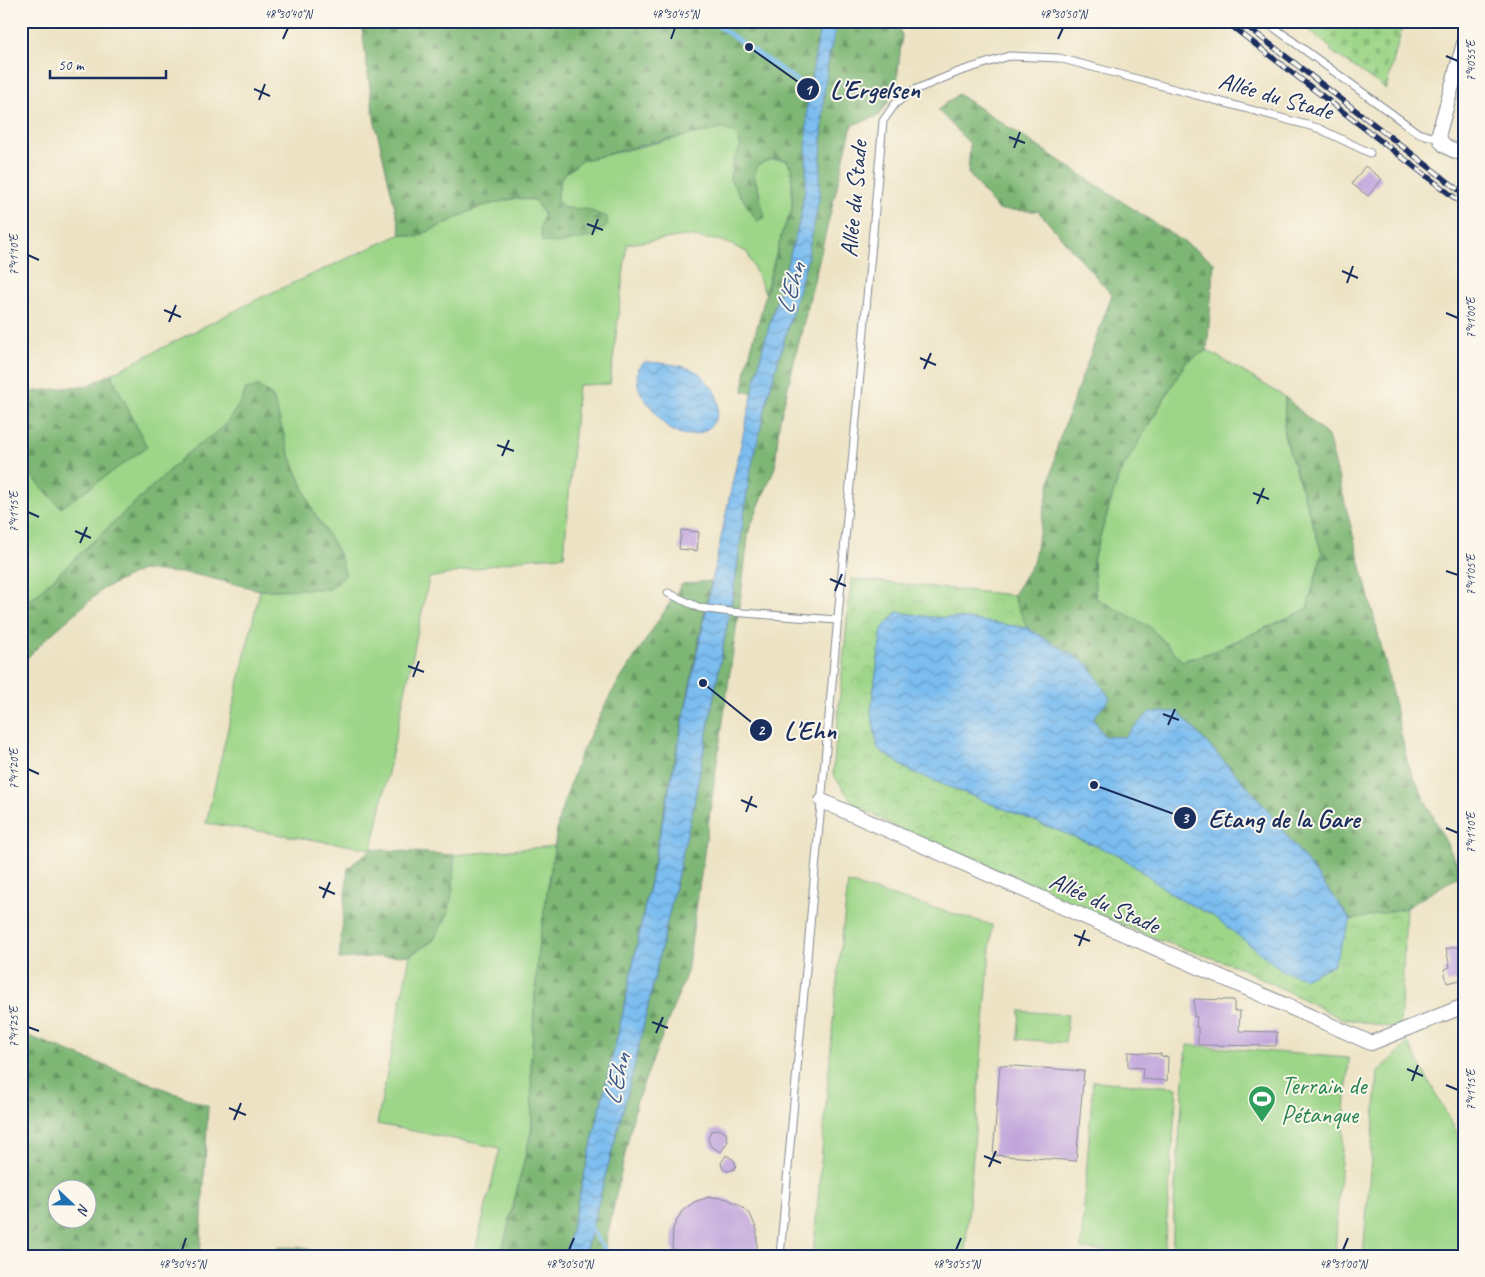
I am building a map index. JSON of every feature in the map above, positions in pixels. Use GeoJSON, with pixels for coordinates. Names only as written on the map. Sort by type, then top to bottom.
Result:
{"type":"FeatureCollection","features":[{"type":"Feature","properties":{"kind":"street"},"geometry":{"type":"LineString","coordinates":[[1464,42],[1439,139],[1444,146],[1464,154]]}},
{"type":"Feature","properties":{"kind":"street","name":"Allée du Stade"},"geometry":{"type":"LineString","coordinates":[[822,801],[1371,1043],[1464,1006]]}},
{"type":"Feature","properties":{"kind":"lane"},"geometry":{"type":"LineString","coordinates":[[1265,21],[1418,133],[1439,139]]}},
{"type":"Feature","properties":{"kind":"lane","name":"Allée du Stade"},"geometry":{"type":"LineString","coordinates":[[780,1256],[883,121],[895,104],[912,91],[958,72],[1010,56],[1059,58],[1318,128],[1370,153]]}},
{"type":"Feature","properties":{"kind":"lane"},"geometry":{"type":"LineString","coordinates":[[668,593],[700,608],[837,620]]}},
{"type":"Feature","properties":{"kind":"green space"},"geometry":{"type":"Polygon","coordinates":[[[361,21],[821,21],[807,104],[806,182],[800,220],[763,347],[753,393],[743,391],[746,368],[782,233],[792,210],[792,170],[787,160],[772,159],[758,165],[754,175],[765,217],[757,221],[730,179],[733,161],[741,146],[736,133],[723,129],[634,147],[581,161],[561,177],[557,199],[564,208],[586,209],[607,217],[608,225],[591,237],[561,243],[542,242],[540,228],[544,215],[535,200],[516,198],[479,207],[417,237],[401,234],[374,118],[361,21]]]}},
{"type":"Feature","properties":{"kind":"green space"},"geometry":{"type":"Polygon","coordinates":[[[838,21],[895,21],[902,35],[896,89],[879,116],[852,125],[779,424],[775,467],[749,530],[687,972],[636,1103],[603,1256],[584,1256],[633,1072],[694,803],[735,582],[749,477],[769,392],[806,264],[819,198],[824,93],[829,55],[838,21]]]}},
{"type":"Feature","properties":{"kind":"green space"},"geometry":{"type":"Polygon","coordinates":[[[1296,21],[1404,21],[1386,89],[1331,51],[1331,48],[1296,21]]]}},
{"type":"Feature","properties":{"kind":"green space"},"geometry":{"type":"Polygon","coordinates":[[[958,94],[1214,262],[1207,350],[1186,362],[1119,475],[1093,560],[1096,598],[1150,627],[1182,661],[1212,652],[1307,609],[1322,553],[1284,434],[1285,397],[1328,436],[1385,661],[1408,766],[1462,874],[1406,908],[1351,920],[1258,798],[1178,712],[1150,712],[1124,738],[1103,736],[1093,718],[1088,664],[1027,628],[1013,595],[1033,563],[1058,443],[1112,295],[1038,211],[998,210],[968,173],[970,144],[938,110],[958,94]]]}},
{"type":"Feature","properties":{"kind":"green space"},"geometry":{"type":"Polygon","coordinates":[[[724,128],[736,133],[742,146],[733,161],[730,179],[757,220],[761,197],[754,175],[758,165],[772,158],[787,160],[792,170],[792,210],[782,233],[765,293],[747,252],[722,241],[686,236],[627,244],[610,384],[578,385],[564,556],[529,558],[429,578],[372,849],[206,823],[260,590],[330,589],[339,553],[312,509],[289,453],[273,397],[258,386],[246,389],[242,400],[224,427],[190,451],[21,609],[21,464],[25,467],[118,390],[111,374],[260,298],[401,234],[417,237],[479,207],[516,198],[535,200],[544,216],[540,228],[586,209],[564,208],[557,200],[561,177],[581,161],[724,128]]]}},
{"type":"Feature","properties":{"kind":"green space"},"geometry":{"type":"Polygon","coordinates":[[[1207,350],[1285,397],[1284,434],[1322,553],[1307,609],[1212,652],[1182,661],[1158,635],[1095,598],[1093,560],[1119,475],[1186,362],[1207,350]]]}},
{"type":"Feature","properties":{"kind":"green space"},"geometry":{"type":"Polygon","coordinates":[[[111,374],[147,447],[61,508],[21,464],[21,393],[89,385],[111,374]]]}},
{"type":"Feature","properties":{"kind":"green space"},"geometry":{"type":"Polygon","coordinates":[[[258,386],[273,397],[289,453],[312,509],[339,553],[346,575],[330,589],[260,590],[193,574],[142,570],[103,589],[48,637],[21,664],[21,609],[190,451],[224,427],[242,400],[246,389],[258,386]]]}},
{"type":"Feature","properties":{"kind":"green space"},"geometry":{"type":"Polygon","coordinates":[[[851,579],[1013,595],[1027,628],[960,618],[930,617],[896,612],[882,630],[871,711],[878,749],[910,771],[1119,855],[1179,899],[1212,915],[1306,978],[1333,965],[1351,920],[1406,908],[1400,1029],[1340,1018],[1239,967],[1153,938],[899,829],[853,803],[833,774],[851,579]]]}},
{"type":"Feature","properties":{"kind":"green space"},"geometry":{"type":"Polygon","coordinates":[[[711,581],[624,1008],[565,1256],[501,1256],[532,1128],[531,1061],[538,950],[559,817],[580,755],[612,692],[682,584],[711,581]]]}},
{"type":"Feature","properties":{"kind":"green space"},"geometry":{"type":"Polygon","coordinates":[[[555,846],[538,950],[531,1061],[532,1128],[501,1256],[474,1256],[500,1148],[377,1124],[410,955],[433,941],[453,887],[454,855],[555,846]]]}},
{"type":"Feature","properties":{"kind":"green space"},"geometry":{"type":"Polygon","coordinates":[[[372,849],[454,855],[453,887],[449,912],[433,941],[410,955],[339,959],[348,868],[372,849]]]}},
{"type":"Feature","properties":{"kind":"green space"},"geometry":{"type":"Polygon","coordinates":[[[848,883],[992,925],[965,1253],[1002,1256],[813,1256],[835,1000],[848,883]]]}},
{"type":"Feature","properties":{"kind":"green space"},"geometry":{"type":"Polygon","coordinates":[[[1020,1011],[1068,1015],[1065,1043],[1018,1039],[1020,1011]]]}},
{"type":"Feature","properties":{"kind":"green space"},"geometry":{"type":"Polygon","coordinates":[[[21,1033],[208,1106],[200,1256],[21,1256],[21,1033]]]}},
{"type":"Feature","properties":{"kind":"green space"},"geometry":{"type":"Polygon","coordinates":[[[1408,1043],[1462,1142],[1464,1142],[1464,1256],[1363,1256],[1378,1072],[1408,1043]]]}},
{"type":"Feature","properties":{"kind":"green space","name":"Terrain de Pétanque"},"geometry":{"type":"Polygon","coordinates":[[[1187,1045],[1349,1058],[1335,1256],[1172,1256],[1175,1187],[1187,1045]]]}},
{"type":"Feature","properties":{"kind":"green space"},"geometry":{"type":"Polygon","coordinates":[[[1093,1081],[1177,1087],[1164,1255],[1081,1249],[1093,1081]]]}},
{"type":"Feature","properties":{"kind":"green space"},"geometry":{"type":"Polygon","coordinates":[[[278,1247],[308,1248],[316,1256],[275,1256],[278,1247]]]}},
{"type":"Feature","properties":{"kind":"water"},"geometry":{"type":"Polygon","coordinates":[[[821,21],[838,21],[829,55],[824,93],[819,199],[806,264],[769,392],[749,477],[735,582],[694,803],[633,1072],[584,1256],[565,1256],[624,1008],[734,475],[763,347],[800,220],[806,182],[807,104],[821,21]]]}},
{"type":"Feature","properties":{"kind":"water"},"geometry":{"type":"Polygon","coordinates":[[[645,362],[665,363],[691,369],[702,375],[716,394],[718,405],[717,415],[705,431],[683,434],[666,426],[640,392],[637,375],[638,367],[645,362]]]}},
{"type":"Feature","properties":{"kind":"water"},"geometry":{"type":"Polygon","coordinates":[[[897,612],[930,617],[960,618],[1027,628],[1088,664],[1110,699],[1093,718],[1104,736],[1124,737],[1150,712],[1178,712],[1258,798],[1351,920],[1333,965],[1306,978],[1283,971],[1212,915],[1179,899],[1119,855],[910,771],[878,749],[871,711],[882,629],[897,612]]]}},
{"type":"Feature","properties":{"kind":"building"},"geometry":{"type":"Polygon","coordinates":[[[1365,166],[1382,179],[1368,196],[1352,184],[1365,166]]]}},
{"type":"Feature","properties":{"kind":"building"},"geometry":{"type":"Polygon","coordinates":[[[681,530],[699,532],[697,551],[679,549],[681,530]]]}},
{"type":"Feature","properties":{"kind":"building"},"geometry":{"type":"Polygon","coordinates":[[[1464,945],[1464,979],[1447,983],[1444,969],[1450,967],[1446,949],[1464,945]]]}},
{"type":"Feature","properties":{"kind":"building"},"geometry":{"type":"Polygon","coordinates":[[[1194,999],[1234,1000],[1234,1011],[1240,1011],[1239,1031],[1277,1032],[1276,1046],[1198,1045],[1197,1017],[1194,1017],[1194,999]]]}},
{"type":"Feature","properties":{"kind":"building"},"geometry":{"type":"Polygon","coordinates":[[[1128,1052],[1161,1054],[1161,1056],[1168,1057],[1167,1081],[1142,1079],[1143,1068],[1128,1067],[1128,1052]]]}},
{"type":"Feature","properties":{"kind":"building"},"geometry":{"type":"Polygon","coordinates":[[[1000,1065],[1084,1071],[1076,1161],[993,1155],[1000,1065]]]}},
{"type":"Feature","properties":{"kind":"building"},"geometry":{"type":"Polygon","coordinates":[[[719,1129],[726,1133],[728,1141],[721,1152],[710,1146],[708,1138],[711,1131],[719,1129]]]}},
{"type":"Feature","properties":{"kind":"building"},"geometry":{"type":"Polygon","coordinates":[[[726,1155],[734,1160],[736,1166],[733,1170],[727,1171],[723,1169],[721,1163],[726,1155]]]}},
{"type":"Feature","properties":{"kind":"building"},"geometry":{"type":"Polygon","coordinates":[[[709,1197],[725,1198],[740,1205],[751,1216],[757,1230],[757,1251],[755,1256],[675,1256],[672,1248],[673,1228],[682,1211],[694,1202],[709,1197]]]}},
{"type":"Feature","properties":{"kind":"waterway"},"geometry":{"type":"LineString","coordinates":[[711,21],[815,91]]}},
{"type":"Feature","properties":{"kind":"waterway"},"geometry":{"type":"LineString","coordinates":[[588,1223],[610,1256]]}},
{"type":"Feature","properties":{"kind":"railway"},"geometry":{"type":"LineString","coordinates":[[1225,21],[1464,205]]}},
{"type":"Feature","properties":{"kind":"railway"},"geometry":{"type":"LineString","coordinates":[[1240,21],[1464,194]]}},
{"type":"Feature","properties":{"kind":"place","name":"L'Ergelsen"},"geometry":{"type":"Point","coordinates":[749,47]}},
{"type":"Feature","properties":{"kind":"place","name":"L'Ehn"},"geometry":{"type":"Point","coordinates":[703,683]}},
{"type":"Feature","properties":{"kind":"place","name":"Etang de la Gare"},"geometry":{"type":"Point","coordinates":[1094,785]}},
{"type":"Feature","properties":{"kind":"place","name":"Terrain de Pétanque"},"geometry":{"type":"Point","coordinates":[1262,1123]}}]}
